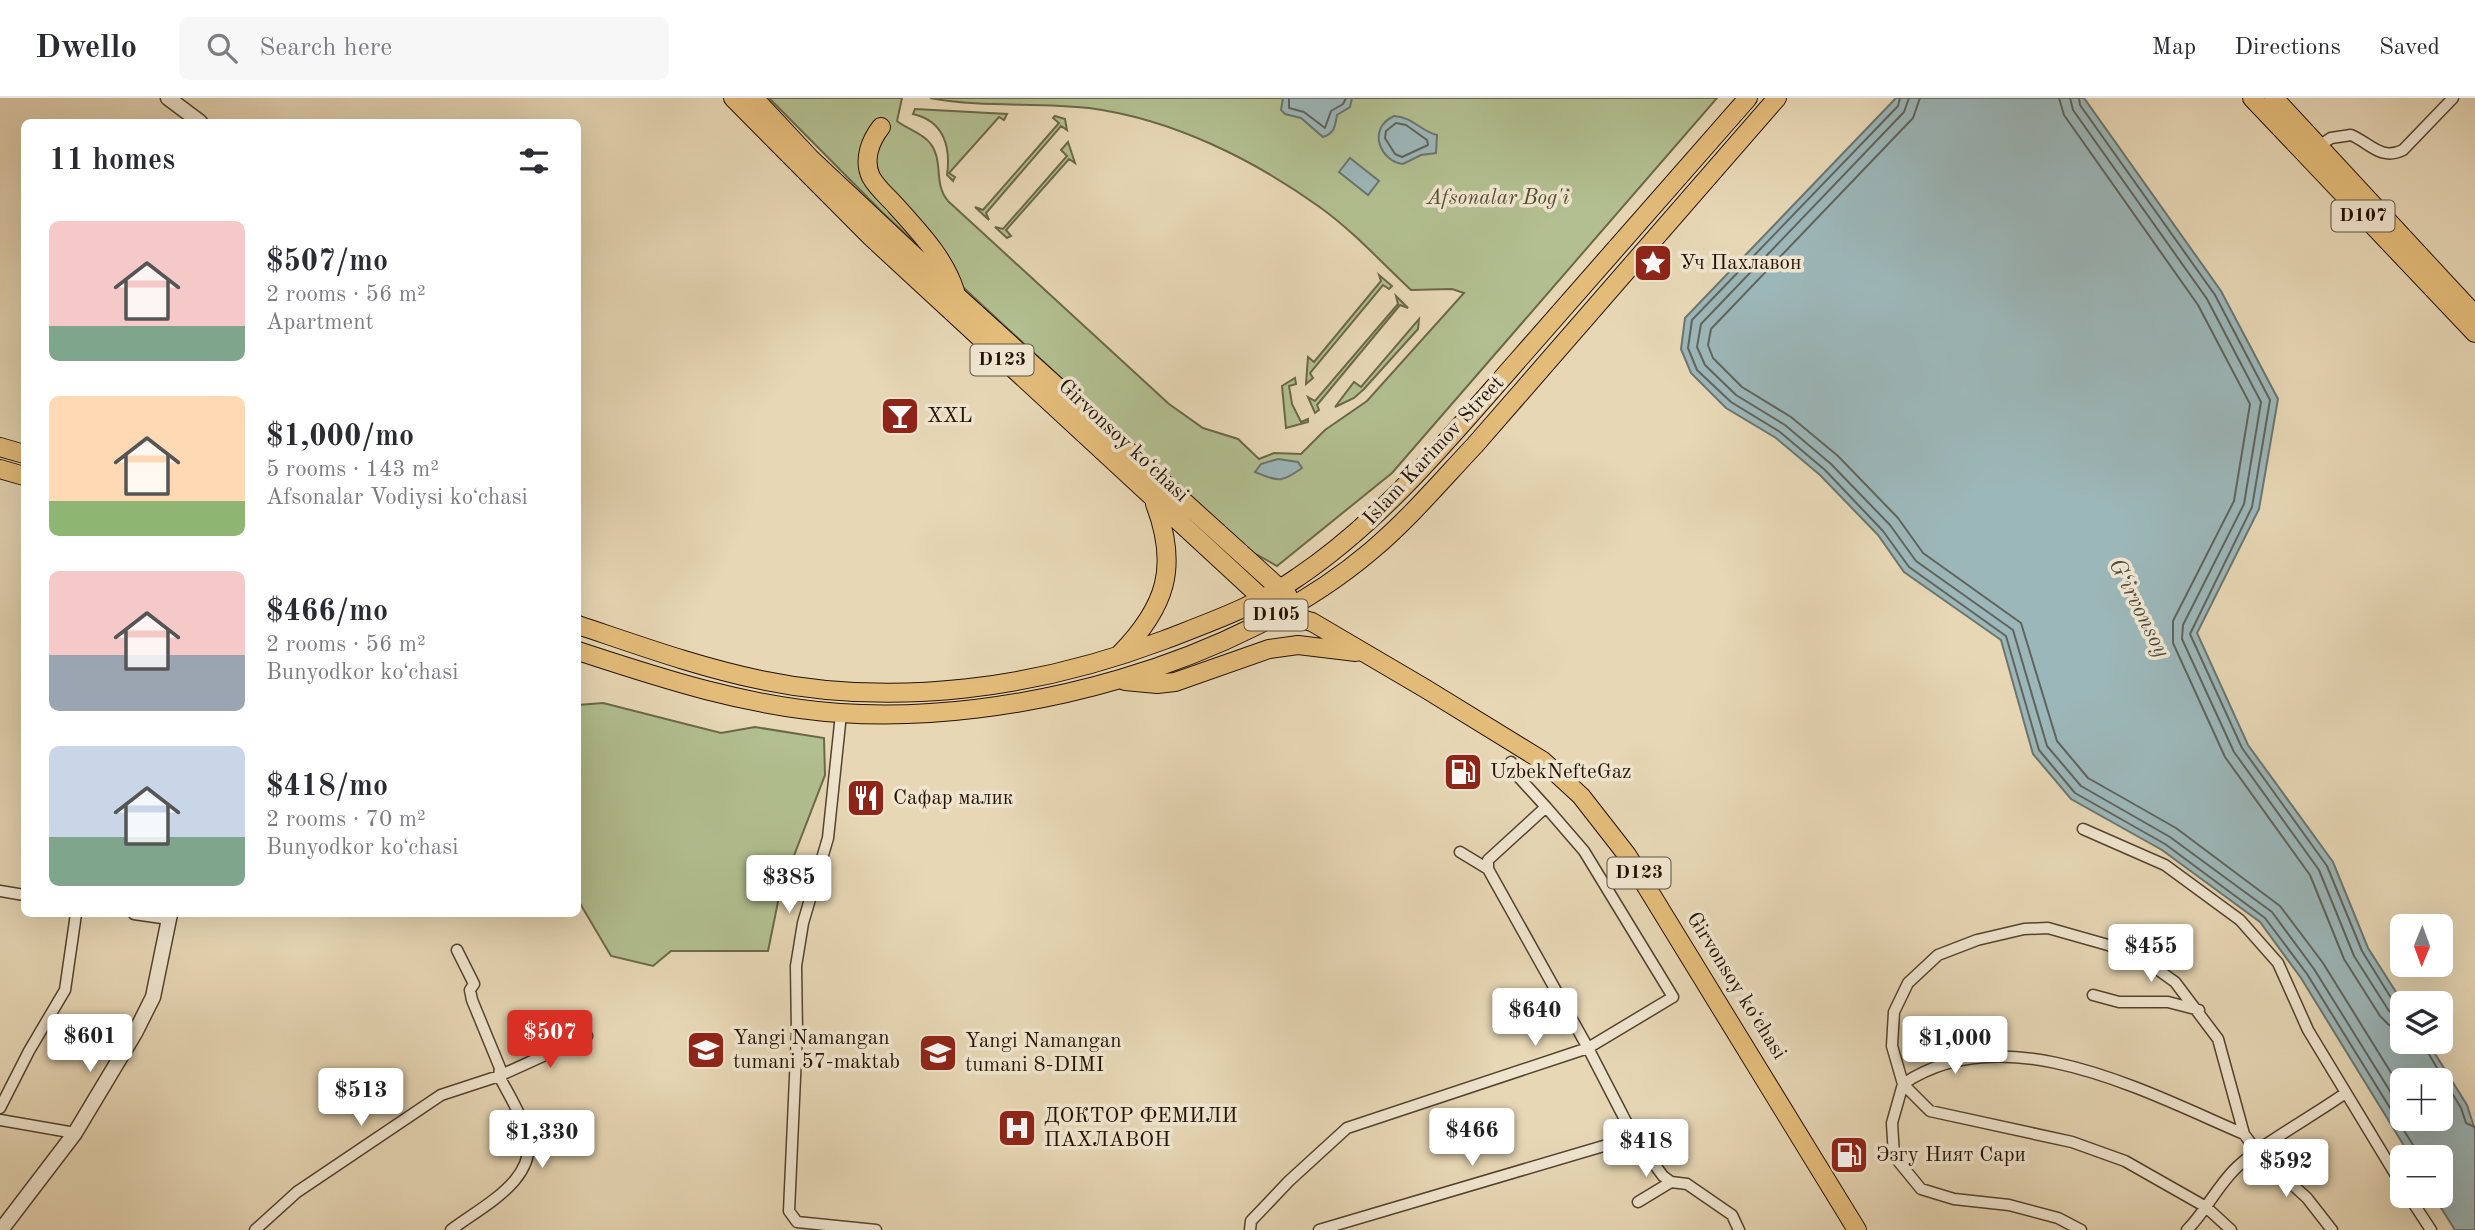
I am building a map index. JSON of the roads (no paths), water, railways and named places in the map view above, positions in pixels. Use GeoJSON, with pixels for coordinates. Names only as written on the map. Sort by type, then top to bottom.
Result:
{"type":"FeatureCollection","features":[{"type":"Feature","properties":{"kind":"main road","name":"Girvonsoy koʻchasi"},"geometry":{"type":"LineString","coordinates":[[733,98],[871,237],[1278,613],[1312,622],[1543,761],[1597,814],[1675,930],[1857,1230]]}},
{"type":"Feature","properties":{"kind":"main road","name":"Girvonsoy koʻchasi"},"geometry":{"type":"LineString","coordinates":[[754,98],[810,158],[958,297],[1280,589]]}},
{"type":"Feature","properties":{"kind":"main road","name":"Islam Karimov Street"},"geometry":{"type":"LineString","coordinates":[[581,626],[672,657],[749,677],[803,687],[861,691],[945,691],[1005,684],[1115,658],[1262,599],[1350,538],[1437,453],[1748,98]]}},
{"type":"Feature","properties":{"kind":"main road","name":"Islam Karimov Street"},"geometry":{"type":"LineString","coordinates":[[581,652],[724,696],[841,713],[963,710],[1047,696],[1118,680],[1186,657],[1296,603],[1370,551],[1423,501],[1646,257],[1777,98]]}},
{"type":"Feature","properties":{"kind":"main road","name":"D107"},"geometry":{"type":"LineString","coordinates":[[2252,98],[2475,333]]}},
{"type":"Feature","properties":{"kind":"main road","name":"D107"},"geometry":{"type":"LineString","coordinates":[[2273,98],[2475,315]]}},
{"type":"Feature","properties":{"kind":"main road"},"geometry":{"type":"LineString","coordinates":[[881,127],[871,142],[867,160],[871,177],[937,255],[952,280],[958,297]]}},
{"type":"Feature","properties":{"kind":"main road"},"geometry":{"type":"LineString","coordinates":[[0,447],[21,453]]}},
{"type":"Feature","properties":{"kind":"main road"},"geometry":{"type":"LineString","coordinates":[[0,469],[21,475]]}},
{"type":"Feature","properties":{"kind":"main road"},"geometry":{"type":"LineString","coordinates":[[1115,658],[1150,617],[1167,577],[1165,536],[1154,501]]}},
{"type":"Feature","properties":{"kind":"main road","name":"D123"},"geometry":{"type":"LineString","coordinates":[[1280,589],[1296,603]]}},
{"type":"Feature","properties":{"kind":"main road","name":"Girvonsoy koʻchasi"},"geometry":{"type":"LineString","coordinates":[[1296,603],[1312,622]]}},
{"type":"Feature","properties":{"kind":"main road"},"geometry":{"type":"LineString","coordinates":[[1118,680],[1157,684],[1175,682],[1269,649],[1298,645],[1367,654]]}},
{"type":"Feature","properties":{"kind":"street"},"geometry":{"type":"LineString","coordinates":[[168,98],[196,119]]}},
{"type":"Feature","properties":{"kind":"street"},"geometry":{"type":"LineString","coordinates":[[2319,146],[2331,138],[2351,135],[2375,151],[2395,154],[2403,150],[2453,98]]}},
{"type":"Feature","properties":{"kind":"street"},"geometry":{"type":"LineString","coordinates":[[841,713],[828,838],[803,923],[796,966],[797,1033],[789,1211],[796,1222],[876,1230]]}},
{"type":"Feature","properties":{"kind":"street"},"geometry":{"type":"LineString","coordinates":[[1250,1230],[1251,1221],[1270,1201],[1328,1142],[1347,1128],[1588,1048],[1673,997],[1584,851],[1515,772],[1511,762]]}},
{"type":"Feature","properties":{"kind":"street"},"geometry":{"type":"LineString","coordinates":[[1546,807],[1498,848],[1488,860],[1488,869],[1588,1048],[1633,1137],[1663,1176],[1671,1182],[1687,1184],[1732,1214],[1740,1230]]}},
{"type":"Feature","properties":{"kind":"street"},"geometry":{"type":"LineString","coordinates":[[2083,829],[2165,865],[2240,920],[2278,963],[2308,1030],[2390,1167]]}},
{"type":"Feature","properties":{"kind":"street"},"geometry":{"type":"LineString","coordinates":[[1460,852],[1488,869]]}},
{"type":"Feature","properties":{"kind":"street"},"geometry":{"type":"LineString","coordinates":[[0,891],[21,894]]}},
{"type":"Feature","properties":{"kind":"street"},"geometry":{"type":"LineString","coordinates":[[0,1108],[29,1051],[65,990],[76,917]]}},
{"type":"Feature","properties":{"kind":"street"},"geometry":{"type":"LineString","coordinates":[[1,1230],[75,1133],[135,1033],[153,997],[169,917]]}},
{"type":"Feature","properties":{"kind":"street"},"geometry":{"type":"LineString","coordinates":[[2231,1230],[2206,1207],[2125,1161],[2072,1142],[1930,1111],[1903,1084],[1892,1046],[1894,1012],[1908,983],[1938,955],[1977,940],[2024,929],[2048,928],[2108,945],[2143,959],[2175,982],[2199,1010],[2218,1039],[2244,1134],[2258,1153],[2308,1198],[2332,1230]]}},
{"type":"Feature","properties":{"kind":"street"},"geometry":{"type":"LineString","coordinates":[[452,1230],[513,1182],[527,1165],[530,1153],[525,1129],[499,1076],[500,1068],[472,1000],[470,990],[474,984],[457,950]]}},
{"type":"Feature","properties":{"kind":"street"},"geometry":{"type":"LineString","coordinates":[[2093,995],[2119,1002],[2168,1002],[2199,1010]]}},
{"type":"Feature","properties":{"kind":"street"},"geometry":{"type":"LineString","coordinates":[[255,1230],[297,1192],[440,1095],[499,1076],[587,1036]]}},
{"type":"Feature","properties":{"kind":"street"},"geometry":{"type":"LineString","coordinates":[[2081,1230],[2057,1218],[2021,1208],[1954,1199],[1921,1189],[1894,1156],[1892,1123],[1903,1084],[1927,1068],[1966,1057],[2033,1059],[2091,1070],[2244,1134]]}},
{"type":"Feature","properties":{"kind":"street"},"geometry":{"type":"LineString","coordinates":[[2187,1230],[2217,1189],[2239,1165],[2344,1094]]}},
{"type":"Feature","properties":{"kind":"street"},"geometry":{"type":"LineString","coordinates":[[0,1120],[75,1133]]}},
{"type":"Feature","properties":{"kind":"street"},"geometry":{"type":"LineString","coordinates":[[1319,1230],[1633,1137]]}},
{"type":"Feature","properties":{"kind":"street"},"geometry":{"type":"LineString","coordinates":[[1639,1202],[1671,1182]]}},
{"type":"Feature","properties":{"kind":"street"},"geometry":{"type":"LineString","coordinates":[[2417,1208],[2431,1230]]}},
{"type":"Feature","properties":{"kind":"water"},"geometry":{"type":"Polygon","coordinates":[[[1283,98],[1352,98],[1350,107],[1337,115],[1332,131],[1323,137],[1301,118],[1285,114],[1281,110],[1283,98]]]}},
{"type":"Feature","properties":{"kind":"water","name":"G‘irvonsoy"},"geometry":{"type":"Polygon","coordinates":[[[1896,98],[2084,98],[2221,291],[2278,399],[2259,509],[2197,633],[2248,745],[2333,862],[2368,948],[2395,991],[2390,991],[2390,1054],[2435,1054],[2444,1068],[2390,1068],[2390,1123],[2301,978],[2260,922],[2162,850],[2071,799],[2033,754],[2001,640],[1904,572],[1878,535],[1820,475],[1776,438],[1726,408],[1691,373],[1681,349],[1685,318],[1896,98]]]}},
{"type":"Feature","properties":{"kind":"water"},"geometry":{"type":"Polygon","coordinates":[[[1394,116],[1406,119],[1437,135],[1436,153],[1421,155],[1403,164],[1388,157],[1380,144],[1380,129],[1394,116]]]}},
{"type":"Feature","properties":{"kind":"water"},"geometry":{"type":"Polygon","coordinates":[[[1350,158],[1379,181],[1368,195],[1339,172],[1350,158]]]}},
{"type":"Feature","properties":{"kind":"water"},"geometry":{"type":"Polygon","coordinates":[[[1278,459],[1298,462],[1302,468],[1284,479],[1255,472],[1261,464],[1278,459]]]}},
{"type":"Feature","properties":{"kind":"water"},"geometry":{"type":"Polygon","coordinates":[[[2453,1083],[2467,1105],[2475,1130],[2475,1230],[2455,1230],[2441,1208],[2453,1208],[2453,1145],[2404,1145],[2395,1131],[2453,1131],[2453,1083]]]}},
{"type":"Feature","properties":{"kind":"place","name":"Уч Пахлавон"},"geometry":{"type":"Point","coordinates":[1653,263]}},
{"type":"Feature","properties":{"kind":"place","name":"XXL"},"geometry":{"type":"Point","coordinates":[900,416]}},
{"type":"Feature","properties":{"kind":"place","name":"UzbekNefteGaz"},"geometry":{"type":"Point","coordinates":[1463,772]}},
{"type":"Feature","properties":{"kind":"place","name":"Сафар малик"},"geometry":{"type":"Point","coordinates":[866,798]}},
{"type":"Feature","properties":{"kind":"place","name":"Yangi Namangan tumani 57-maktab"},"geometry":{"type":"Point","coordinates":[706,1050]}},
{"type":"Feature","properties":{"kind":"place","name":"Yangi Namangan tumani 8-DIMI"},"geometry":{"type":"Point","coordinates":[938,1053]}},
{"type":"Feature","properties":{"kind":"place","name":"ДОКТОР ФЕМИЛИ ПАХЛАВОН"},"geometry":{"type":"Point","coordinates":[1017,1128]}},
{"type":"Feature","properties":{"kind":"place","name":"Эзгу Ният Сари"},"geometry":{"type":"Point","coordinates":[1849,1155]}},
{"type":"Feature","properties":{"kind":"park label","name":"Afsonalar Bog'i"},"geometry":{"type":"Point","coordinates":[1498,198]}}]}
